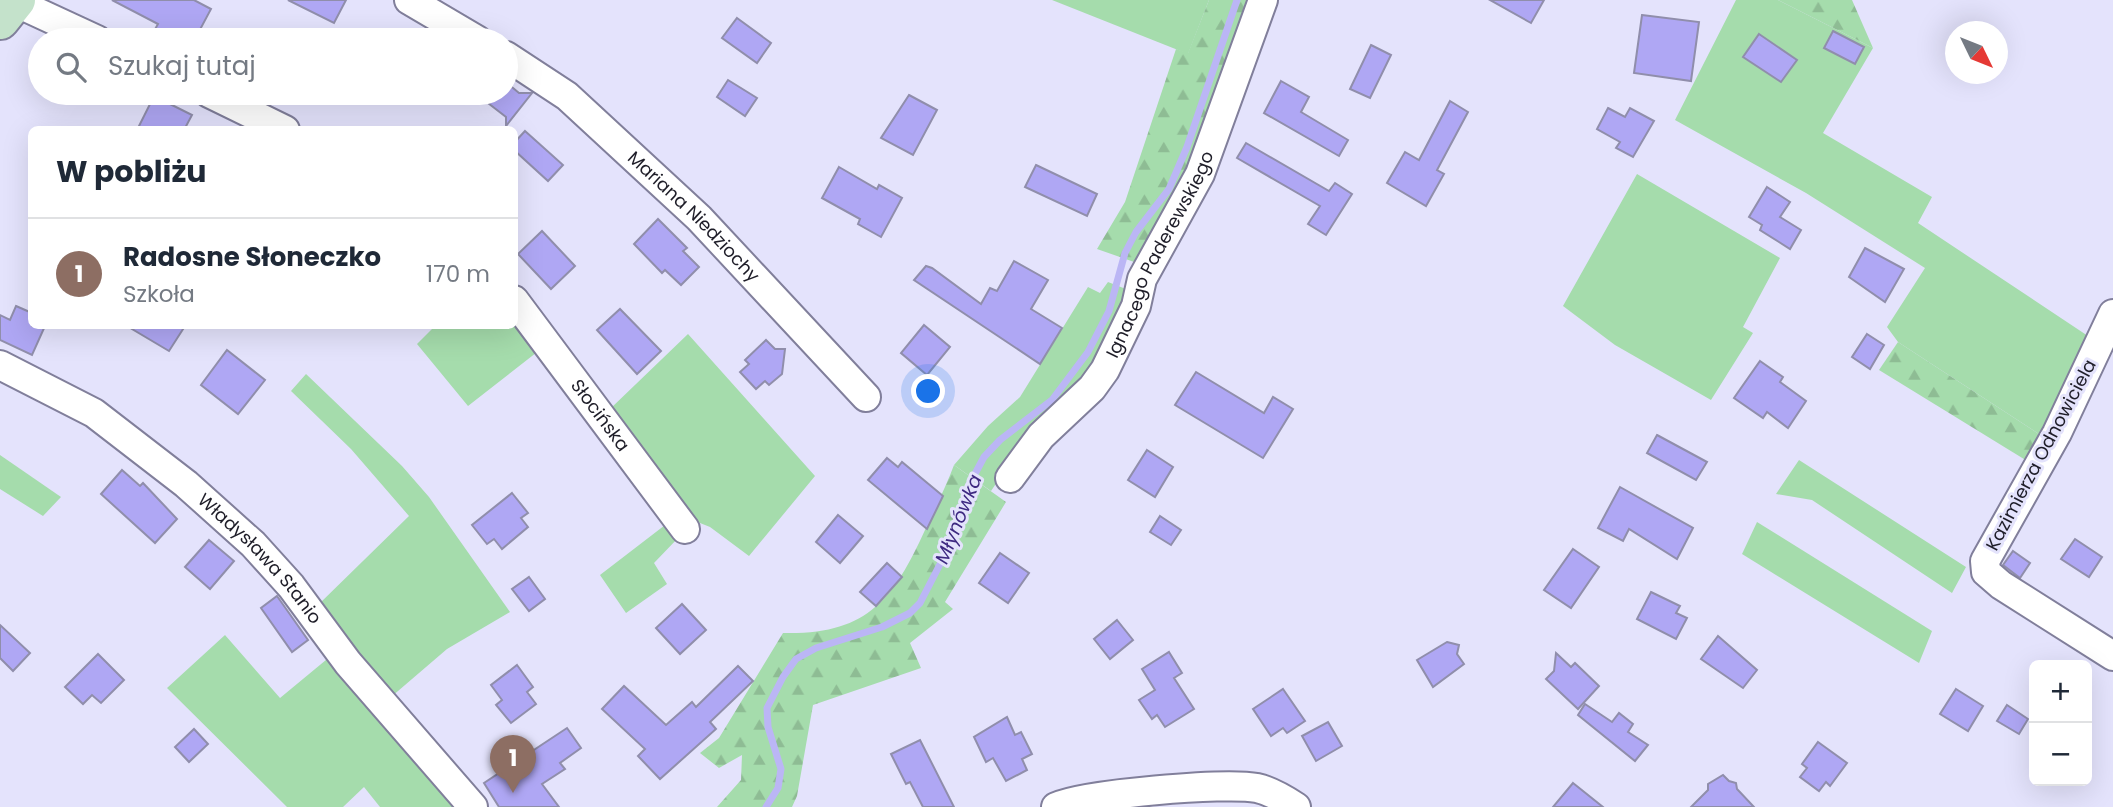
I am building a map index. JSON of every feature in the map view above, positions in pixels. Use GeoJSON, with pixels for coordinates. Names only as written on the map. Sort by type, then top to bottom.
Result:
{"type":"FeatureCollection","features":[{"type":"Feature","properties":{"kind":"street"},"geometry":{"type":"LineString","coordinates":[[410,0],[457,28]]}},
{"type":"Feature","properties":{"kind":"street","name":"Ignacego Paderewskiego"},"geometry":{"type":"LineString","coordinates":[[1010,478],[1041,436],[1092,388],[1111,359],[1136,306],[1142,279],[1200,174],[1263,0]]}},
{"type":"Feature","properties":{"kind":"street"},"geometry":{"type":"LineString","coordinates":[[10,7],[65,28]]}},
{"type":"Feature","properties":{"kind":"street","name":"Mariana Niedziochy"},"geometry":{"type":"LineString","coordinates":[[518,64],[567,96],[699,218],[866,397]]}},
{"type":"Feature","properties":{"kind":"street"},"geometry":{"type":"LineString","coordinates":[[234,105],[277,126]]}},
{"type":"Feature","properties":{"kind":"street","name":"Słocińska"},"geometry":{"type":"LineString","coordinates":[[518,305],[685,529]]}},
{"type":"Feature","properties":{"kind":"street","name":"Kazimierza Odnowiciela"},"geometry":{"type":"LineString","coordinates":[[2113,314],[2057,433],[1985,561],[1986,572],[2001,585],[2113,656]]}},
{"type":"Feature","properties":{"kind":"street","name":"Władysława Stanio"},"geometry":{"type":"LineString","coordinates":[[0,365],[93,413],[186,484],[253,544],[291,586],[348,663],[473,807]]}},
{"type":"Feature","properties":{"kind":"street"},"geometry":{"type":"LineString","coordinates":[[1056,807],[1124,794],[1237,787],[1257,788],[1281,797],[1296,807]]}},
{"type":"Feature","properties":{"kind":"green space"},"geometry":{"type":"Polygon","coordinates":[[[1052,0],[1209,0],[1188,54],[1052,0]]]}},
{"type":"Feature","properties":{"kind":"green space"},"geometry":{"type":"Polygon","coordinates":[[[1209,0],[1254,0],[1187,174],[1137,263],[1097,249],[1125,202],[1176,49],[1188,53],[1209,0]]]}},
{"type":"Feature","properties":{"kind":"green space"},"geometry":{"type":"Polygon","coordinates":[[[1736,0],[1778,0],[1873,48],[1823,133],[1932,197],[1918,223],[2094,340],[2042,436],[1898,342],[1887,327],[1925,268],[1806,193],[1675,120],[1736,0]]]}},
{"type":"Feature","properties":{"kind":"green space"},"geometry":{"type":"Polygon","coordinates":[[[1778,0],[1852,0],[1873,48],[1778,0]]]}},
{"type":"Feature","properties":{"kind":"green space"},"geometry":{"type":"Polygon","coordinates":[[[1637,174],[1780,258],[1743,327],[1753,333],[1711,400],[1615,345],[1563,306],[1637,174]]]}},
{"type":"Feature","properties":{"kind":"green space"},"geometry":{"type":"Polygon","coordinates":[[[1108,282],[1131,291],[1092,375],[1023,444],[991,491],[954,465],[988,426],[1020,397],[1088,287],[1100,293],[1108,282]]]}},
{"type":"Feature","properties":{"kind":"green space"},"geometry":{"type":"Polygon","coordinates":[[[518,322],[541,349],[468,406],[417,344],[432,329],[518,329],[518,322]]]}},
{"type":"Feature","properties":{"kind":"green space"},"geometry":{"type":"Polygon","coordinates":[[[688,334],[815,476],[749,556],[710,527],[690,519],[610,409],[688,334]]]}},
{"type":"Feature","properties":{"kind":"green space"},"geometry":{"type":"Polygon","coordinates":[[[1898,342],[2042,436],[2032,464],[1879,370],[1898,342]]]}},
{"type":"Feature","properties":{"kind":"green space"},"geometry":{"type":"Polygon","coordinates":[[[306,374],[402,466],[429,497],[510,612],[447,649],[391,697],[318,605],[409,516],[351,449],[291,391],[306,374]]]}},
{"type":"Feature","properties":{"kind":"green space"},"geometry":{"type":"Polygon","coordinates":[[[0,455],[61,497],[43,516],[0,489],[0,455]]]}},
{"type":"Feature","properties":{"kind":"green space"},"geometry":{"type":"Polygon","coordinates":[[[1799,460],[1966,567],[1952,593],[1812,500],[1776,494],[1799,460]]]}},
{"type":"Feature","properties":{"kind":"green space"},"geometry":{"type":"Polygon","coordinates":[[[954,465],[1006,502],[945,602],[953,609],[910,643],[921,668],[813,705],[797,796],[792,807],[717,807],[741,780],[742,755],[719,768],[700,753],[719,738],[783,633],[836,628],[856,620],[874,608],[888,594],[913,555],[954,465]]]}},
{"type":"Feature","properties":{"kind":"green space"},"geometry":{"type":"Polygon","coordinates":[[[669,522],[678,538],[654,563],[667,584],[626,613],[600,575],[669,522]]]}},
{"type":"Feature","properties":{"kind":"green space"},"geometry":{"type":"Polygon","coordinates":[[[1757,522],[1932,631],[1919,663],[1742,554],[1757,522]]]}},
{"type":"Feature","properties":{"kind":"green space"},"geometry":{"type":"Polygon","coordinates":[[[225,635],[280,698],[332,655],[366,706],[406,740],[461,807],[380,807],[364,787],[343,807],[287,807],[167,688],[225,635]]]}},
{"type":"Feature","properties":{"kind":"building"},"geometry":{"type":"Polygon","coordinates":[[[112,0],[194,0],[211,9],[201,28],[156,28],[158,24],[112,0]]]}},
{"type":"Feature","properties":{"kind":"building"},"geometry":{"type":"Polygon","coordinates":[[[288,0],[346,0],[334,23],[288,0]]]}},
{"type":"Feature","properties":{"kind":"building"},"geometry":{"type":"Polygon","coordinates":[[[1490,0],[1544,0],[1531,23],[1490,0]]]}},
{"type":"Feature","properties":{"kind":"building"},"geometry":{"type":"Polygon","coordinates":[[[1642,15],[1699,22],[1691,81],[1634,73],[1642,15]]]}},
{"type":"Feature","properties":{"kind":"building"},"geometry":{"type":"Polygon","coordinates":[[[737,18],[771,43],[757,63],[722,38],[737,18]]]}},
{"type":"Feature","properties":{"kind":"building"},"geometry":{"type":"Polygon","coordinates":[[[1833,31],[1864,47],[1855,64],[1824,48],[1833,31]]]}},
{"type":"Feature","properties":{"kind":"building"},"geometry":{"type":"Polygon","coordinates":[[[1759,34],[1797,60],[1781,82],[1743,57],[1759,34]]]}},
{"type":"Feature","properties":{"kind":"building"},"geometry":{"type":"Polygon","coordinates":[[[1371,45],[1391,55],[1370,98],[1350,89],[1371,45]]]}},
{"type":"Feature","properties":{"kind":"building"},"geometry":{"type":"Polygon","coordinates":[[[728,80],[757,98],[745,116],[717,97],[728,80]]]}},
{"type":"Feature","properties":{"kind":"building"},"geometry":{"type":"Polygon","coordinates":[[[1281,81],[1309,97],[1301,112],[1348,140],[1339,156],[1264,113],[1281,81]]]}},
{"type":"Feature","properties":{"kind":"building"},"geometry":{"type":"Polygon","coordinates":[[[518,92],[532,93],[506,126],[506,117],[490,105],[518,105],[518,92]]]}},
{"type":"Feature","properties":{"kind":"building"},"geometry":{"type":"Polygon","coordinates":[[[909,95],[937,110],[913,155],[881,138],[909,95]]]}},
{"type":"Feature","properties":{"kind":"building"},"geometry":{"type":"Polygon","coordinates":[[[1450,101],[1468,112],[1437,170],[1444,174],[1426,206],[1387,183],[1405,152],[1419,160],[1450,101]]]}},
{"type":"Feature","properties":{"kind":"building"},"geometry":{"type":"Polygon","coordinates":[[[150,105],[172,105],[192,115],[186,126],[139,126],[150,105]]]}},
{"type":"Feature","properties":{"kind":"building"},"geometry":{"type":"Polygon","coordinates":[[[1608,108],[1625,117],[1630,108],[1654,121],[1633,157],[1616,148],[1620,142],[1597,129],[1608,108]]]}},
{"type":"Feature","properties":{"kind":"building"},"geometry":{"type":"Polygon","coordinates":[[[525,131],[563,165],[548,181],[518,154],[518,139],[525,131]]]}},
{"type":"Feature","properties":{"kind":"building"},"geometry":{"type":"Polygon","coordinates":[[[1246,143],[1329,191],[1335,183],[1352,194],[1326,235],[1308,224],[1320,206],[1237,158],[1246,143]]]}},
{"type":"Feature","properties":{"kind":"building"},"geometry":{"type":"Polygon","coordinates":[[[1036,165],[1097,194],[1087,216],[1025,187],[1036,165]]]}},
{"type":"Feature","properties":{"kind":"building"},"geometry":{"type":"Polygon","coordinates":[[[839,167],[877,189],[879,185],[902,198],[881,237],[858,224],[860,219],[822,198],[839,167]]]}},
{"type":"Feature","properties":{"kind":"building"},"geometry":{"type":"Polygon","coordinates":[[[1767,187],[1790,202],[1780,217],[1801,230],[1790,249],[1760,230],[1762,225],[1749,217],[1767,187]]]}},
{"type":"Feature","properties":{"kind":"building"},"geometry":{"type":"Polygon","coordinates":[[[658,219],[687,248],[683,251],[699,267],[681,285],[665,270],[662,273],[634,244],[658,219]]]}},
{"type":"Feature","properties":{"kind":"building"},"geometry":{"type":"Polygon","coordinates":[[[542,231],[575,266],[551,289],[518,254],[542,231]]]}},
{"type":"Feature","properties":{"kind":"building"},"geometry":{"type":"Polygon","coordinates":[[[1865,248],[1904,269],[1885,302],[1849,277],[1865,248]]]}},
{"type":"Feature","properties":{"kind":"building"},"geometry":{"type":"Polygon","coordinates":[[[1014,261],[1048,280],[1031,309],[1062,328],[1040,364],[914,280],[926,266],[932,268],[981,304],[990,288],[997,291],[1014,261]]]}},
{"type":"Feature","properties":{"kind":"building"},"geometry":{"type":"Polygon","coordinates":[[[16,306],[28,311],[28,329],[44,329],[32,355],[0,340],[0,315],[10,320],[16,306]]]}},
{"type":"Feature","properties":{"kind":"building"},"geometry":{"type":"Polygon","coordinates":[[[620,309],[661,351],[637,374],[597,330],[620,309]]]}},
{"type":"Feature","properties":{"kind":"building"},"geometry":{"type":"Polygon","coordinates":[[[924,325],[950,347],[927,375],[901,353],[924,325]]]}},
{"type":"Feature","properties":{"kind":"building"},"geometry":{"type":"Polygon","coordinates":[[[132,329],[183,329],[169,351],[132,329]]]}},
{"type":"Feature","properties":{"kind":"building"},"geometry":{"type":"Polygon","coordinates":[[[1867,334],[1884,345],[1870,369],[1852,357],[1867,334]]]}},
{"type":"Feature","properties":{"kind":"building"},"geometry":{"type":"Polygon","coordinates":[[[766,340],[775,349],[785,349],[782,374],[769,385],[765,381],[756,389],[740,372],[749,364],[745,360],[766,340]]]}},
{"type":"Feature","properties":{"kind":"building"},"geometry":{"type":"Polygon","coordinates":[[[227,350],[265,380],[238,414],[201,385],[227,350]]]}},
{"type":"Feature","properties":{"kind":"building"},"geometry":{"type":"Polygon","coordinates":[[[1760,361],[1783,377],[1780,382],[1806,401],[1788,428],[1767,412],[1763,418],[1734,398],[1760,361]]]}},
{"type":"Feature","properties":{"kind":"building"},"geometry":{"type":"Polygon","coordinates":[[[1196,372],[1264,413],[1273,397],[1293,409],[1263,458],[1175,405],[1196,372]]]}},
{"type":"Feature","properties":{"kind":"building"},"geometry":{"type":"Polygon","coordinates":[[[1657,435],[1707,462],[1696,480],[1647,453],[1657,435]]]}},
{"type":"Feature","properties":{"kind":"building"},"geometry":{"type":"Polygon","coordinates":[[[1147,450],[1173,467],[1155,497],[1128,480],[1147,450]]]}},
{"type":"Feature","properties":{"kind":"building"},"geometry":{"type":"Polygon","coordinates":[[[887,458],[898,467],[902,462],[943,496],[927,529],[868,480],[887,458]]]}},
{"type":"Feature","properties":{"kind":"building"},"geometry":{"type":"Polygon","coordinates":[[[122,470],[140,486],[143,483],[177,519],[155,543],[101,494],[122,470]]]}},
{"type":"Feature","properties":{"kind":"building"},"geometry":{"type":"Polygon","coordinates":[[[1620,487],[1693,528],[1677,559],[1629,529],[1623,541],[1598,528],[1620,487]]]}},
{"type":"Feature","properties":{"kind":"building"},"geometry":{"type":"Polygon","coordinates":[[[512,493],[528,513],[521,518],[528,527],[502,549],[494,539],[487,544],[472,525],[512,493]]]}},
{"type":"Feature","properties":{"kind":"building"},"geometry":{"type":"Polygon","coordinates":[[[838,515],[863,536],[840,563],[816,542],[838,515]]]}},
{"type":"Feature","properties":{"kind":"building"},"geometry":{"type":"Polygon","coordinates":[[[1160,516],[1181,530],[1171,545],[1150,532],[1160,516]]]}},
{"type":"Feature","properties":{"kind":"building"},"geometry":{"type":"Polygon","coordinates":[[[2075,539],[2102,557],[2089,577],[2061,559],[2075,539]]]}},
{"type":"Feature","properties":{"kind":"building"},"geometry":{"type":"Polygon","coordinates":[[[209,540],[234,561],[210,589],[185,567],[209,540]]]}},
{"type":"Feature","properties":{"kind":"building"},"geometry":{"type":"Polygon","coordinates":[[[1573,549],[1599,567],[1571,608],[1544,590],[1573,549]]]}},
{"type":"Feature","properties":{"kind":"building"},"geometry":{"type":"Polygon","coordinates":[[[2013,551],[2030,563],[2020,578],[2003,565],[2013,551]]]}},
{"type":"Feature","properties":{"kind":"building"},"geometry":{"type":"Polygon","coordinates":[[[1000,553],[1029,573],[1008,603],[979,583],[1000,553]]]}},
{"type":"Feature","properties":{"kind":"building"},"geometry":{"type":"Polygon","coordinates":[[[887,563],[902,577],[876,606],[860,592],[887,563]]]}},
{"type":"Feature","properties":{"kind":"building"},"geometry":{"type":"Polygon","coordinates":[[[529,577],[545,599],[529,611],[512,589],[529,577]]]}},
{"type":"Feature","properties":{"kind":"building"},"geometry":{"type":"Polygon","coordinates":[[[1651,592],[1680,606],[1676,613],[1687,618],[1676,639],[1637,619],[1651,592]]]}},
{"type":"Feature","properties":{"kind":"building"},"geometry":{"type":"Polygon","coordinates":[[[277,596],[308,640],[292,652],[261,608],[277,596]]]}},
{"type":"Feature","properties":{"kind":"building"},"geometry":{"type":"Polygon","coordinates":[[[682,604],[706,630],[680,654],[656,628],[682,604]]]}},
{"type":"Feature","properties":{"kind":"building"},"geometry":{"type":"Polygon","coordinates":[[[1117,620],[1133,640],[1110,659],[1094,639],[1117,620]]]}},
{"type":"Feature","properties":{"kind":"building"},"geometry":{"type":"Polygon","coordinates":[[[0,625],[30,653],[13,671],[0,658],[0,625]]]}},
{"type":"Feature","properties":{"kind":"building"},"geometry":{"type":"Polygon","coordinates":[[[1718,636],[1757,670],[1743,688],[1701,659],[1718,636]]]}},
{"type":"Feature","properties":{"kind":"building"},"geometry":{"type":"Polygon","coordinates":[[[1447,642],[1459,645],[1457,654],[1464,664],[1433,687],[1417,660],[1447,642]]]}},
{"type":"Feature","properties":{"kind":"building"},"geometry":{"type":"Polygon","coordinates":[[[1169,652],[1182,673],[1174,678],[1194,709],[1165,727],[1157,715],[1152,719],[1139,700],[1155,690],[1142,669],[1169,652]]]}},
{"type":"Feature","properties":{"kind":"building"},"geometry":{"type":"Polygon","coordinates":[[[1556,653],[1571,667],[1575,663],[1599,686],[1578,709],[1546,679],[1554,671],[1556,653]]]}},
{"type":"Feature","properties":{"kind":"building"},"geometry":{"type":"Polygon","coordinates":[[[98,654],[124,680],[101,703],[92,695],[83,704],[65,687],[98,654]]]}},
{"type":"Feature","properties":{"kind":"building"},"geometry":{"type":"Polygon","coordinates":[[[517,665],[533,687],[527,692],[536,704],[511,723],[496,705],[502,700],[491,685],[517,665]]]}},
{"type":"Feature","properties":{"kind":"building"},"geometry":{"type":"Polygon","coordinates":[[[738,666],[753,681],[710,722],[716,729],[660,779],[638,756],[645,749],[602,709],[624,686],[666,725],[692,702],[696,707],[738,666]]]}},
{"type":"Feature","properties":{"kind":"building"},"geometry":{"type":"Polygon","coordinates":[[[1283,689],[1305,721],[1287,733],[1283,728],[1271,736],[1253,709],[1283,689]]]}},
{"type":"Feature","properties":{"kind":"building"},"geometry":{"type":"Polygon","coordinates":[[[1956,689],[1983,706],[1968,731],[1940,714],[1956,689]]]}},
{"type":"Feature","properties":{"kind":"building"},"geometry":{"type":"Polygon","coordinates":[[[1585,704],[1612,722],[1619,713],[1633,724],[1628,732],[1648,745],[1635,761],[1578,715],[1585,704]]]}},
{"type":"Feature","properties":{"kind":"building"},"geometry":{"type":"Polygon","coordinates":[[[2007,705],[2028,719],[2019,734],[1997,721],[2007,705]]]}},
{"type":"Feature","properties":{"kind":"building"},"geometry":{"type":"Polygon","coordinates":[[[1007,717],[1015,735],[1021,732],[1032,754],[1022,759],[1027,770],[1006,781],[993,758],[986,762],[974,737],[1007,717]]]}},
{"type":"Feature","properties":{"kind":"building"},"geometry":{"type":"Polygon","coordinates":[[[1328,722],[1342,746],[1316,761],[1302,736],[1328,722]]]}},
{"type":"Feature","properties":{"kind":"building"},"geometry":{"type":"Polygon","coordinates":[[[567,728],[581,748],[560,763],[565,769],[542,784],[559,807],[499,807],[484,783],[567,728]]]}},
{"type":"Feature","properties":{"kind":"building"},"geometry":{"type":"Polygon","coordinates":[[[194,729],[208,744],[189,762],[175,747],[194,729]]]}},
{"type":"Feature","properties":{"kind":"building"},"geometry":{"type":"Polygon","coordinates":[[[920,740],[954,807],[923,807],[910,782],[906,784],[891,754],[920,740]]]}},
{"type":"Feature","properties":{"kind":"building"},"geometry":{"type":"Polygon","coordinates":[[[1818,742],[1847,763],[1830,786],[1826,782],[1819,791],[1800,777],[1807,768],[1802,764],[1818,742]]]}},
{"type":"Feature","properties":{"kind":"building"},"geometry":{"type":"Polygon","coordinates":[[[1723,775],[1736,783],[1737,789],[1754,807],[1691,807],[1708,790],[1708,784],[1723,775]]]}},
{"type":"Feature","properties":{"kind":"building"},"geometry":{"type":"Polygon","coordinates":[[[1573,783],[1603,807],[1553,807],[1573,783]]]}},
{"type":"Feature","properties":{"kind":"waterway","name":"Młynówka"},"geometry":{"type":"LineString","coordinates":[[766,807],[778,788],[781,769],[768,727],[767,708],[783,677],[796,659],[816,648],[882,627],[910,613],[920,603],[952,541],[969,485],[984,457],[1000,440],[1052,400],[1088,352],[1109,311],[1125,253],[1136,232],[1169,189],[1187,147],[1237,0]]}},
{"type":"Feature","properties":{"kind":"place","name":"Radosne Słoneczko"},"geometry":{"type":"Point","coordinates":[513,793]}}]}
